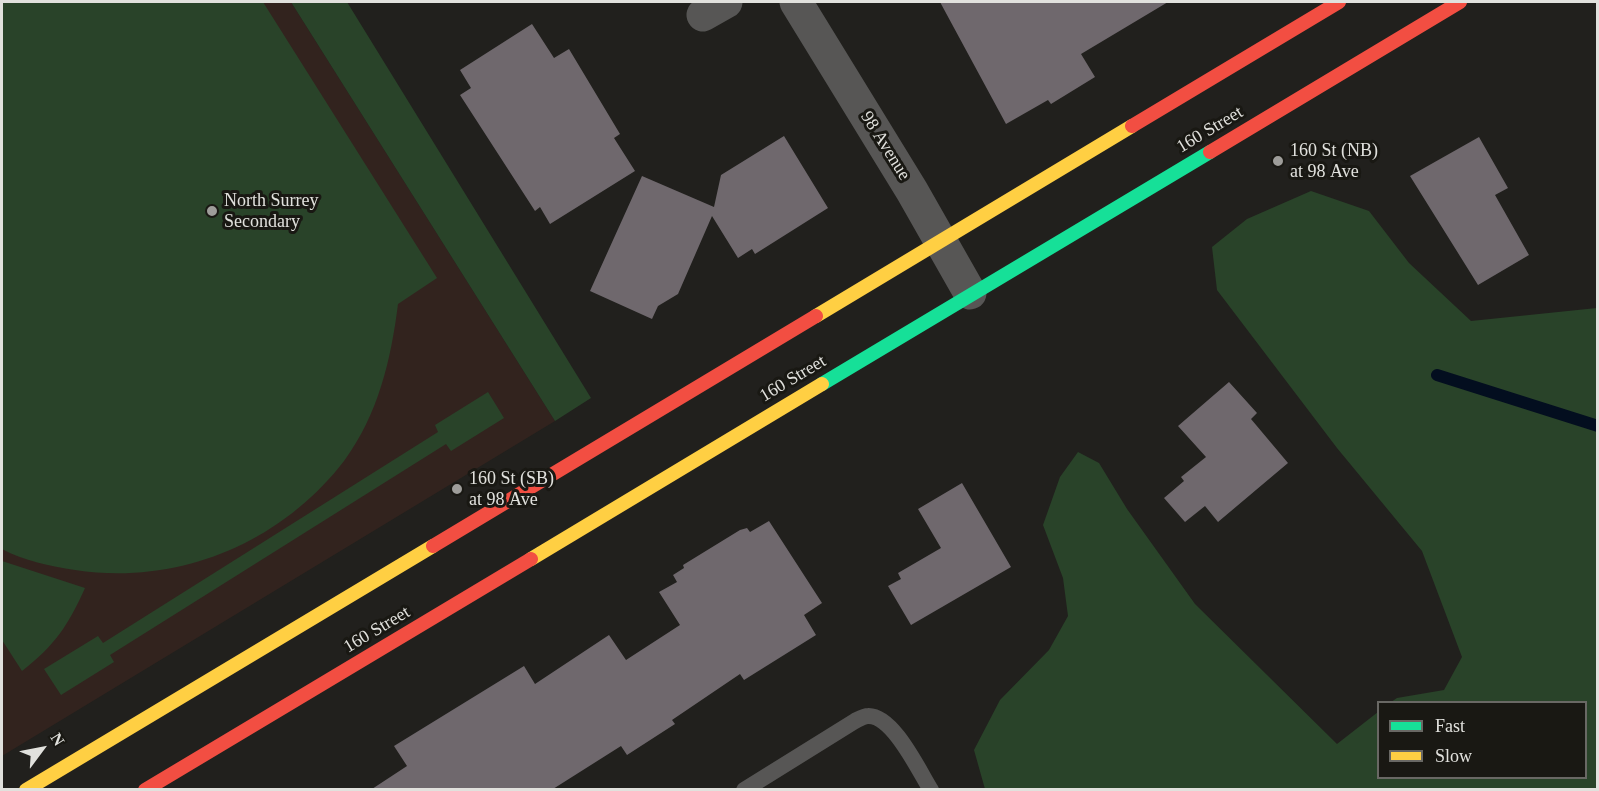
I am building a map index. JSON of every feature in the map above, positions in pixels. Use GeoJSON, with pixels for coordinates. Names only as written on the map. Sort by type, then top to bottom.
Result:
{"type":"FeatureCollection","features":[{"type":"Feature","properties":{"kind":"main road"},"geometry":{"type":"LineString","coordinates":[[26,789],[1339,2]]}},
{"type":"Feature","properties":{"kind":"main road","name":"160 Street"},"geometry":{"type":"LineString","coordinates":[[145,789],[970,293],[1460,2]]}},
{"type":"Feature","properties":{"kind":"street","name":"98 Avenue"},"geometry":{"type":"LineString","coordinates":[[796,2],[970,293]]}},
{"type":"Feature","properties":{"kind":"lane"},"geometry":{"type":"LineString","coordinates":[[744,789],[855,721],[868,716],[883,720],[894,730],[931,789]]}},
{"type":"Feature","properties":{"kind":"shaded area","name":"North Surrey Secondary"},"geometry":{"type":"Polygon","coordinates":[[[2,2],[291,2],[555,421],[2,756],[2,2]]]}},
{"type":"Feature","properties":{"kind":"green space","name":"North Surrey Secondary"},"geometry":{"type":"Polygon","coordinates":[[[2,2],[263,2],[437,278],[398,304],[387,366],[381,386],[366,425],[344,461],[319,490],[290,515],[258,536],[225,552],[189,564],[152,571],[114,573],[47,565],[19,557],[2,549],[2,2]]]}},
{"type":"Feature","properties":{"kind":"green space"},"geometry":{"type":"Polygon","coordinates":[[[291,2],[347,2],[591,398],[555,421],[291,2]]]}},
{"type":"Feature","properties":{"kind":"green space"},"geometry":{"type":"Polygon","coordinates":[[[1311,191],[1369,211],[1409,263],[1471,321],[1597,308],[1597,789],[985,789],[974,750],[1000,700],[1049,650],[1068,616],[1063,578],[1043,525],[1060,477],[1078,452],[1099,463],[1127,509],[1195,604],[1337,744],[1377,713],[1377,779],[1587,779],[1587,701],[1392,701],[1397,698],[1444,690],[1462,657],[1422,551],[1337,448],[1217,290],[1212,247],[1247,219],[1311,191]]]}},
{"type":"Feature","properties":{"kind":"green space"},"geometry":{"type":"Polygon","coordinates":[[[488,392],[504,418],[451,451],[446,444],[110,655],[114,662],[61,695],[44,669],[98,636],[103,643],[438,432],[435,425],[488,392]]]}},
{"type":"Feature","properties":{"kind":"green space"},"geometry":{"type":"Polygon","coordinates":[[[2,561],[85,588],[60,634],[22,671],[2,640],[2,561]]]}},
{"type":"Feature","properties":{"kind":"building"},"geometry":{"type":"Polygon","coordinates":[[[940,2],[1168,2],[1081,54],[1095,77],[1051,104],[1048,100],[1006,124],[940,2]]]}},
{"type":"Feature","properties":{"kind":"building"},"geometry":{"type":"Polygon","coordinates":[[[532,24],[554,58],[569,49],[620,134],[614,138],[635,171],[550,224],[540,207],[535,211],[460,95],[471,88],[460,70],[532,24]]]}},
{"type":"Feature","properties":{"kind":"building"},"geometry":{"type":"Polygon","coordinates":[[[784,136],[828,208],[755,254],[752,249],[738,258],[712,216],[678,294],[658,306],[652,319],[590,291],[642,176],[714,207],[721,175],[784,136]]]}},
{"type":"Feature","properties":{"kind":"building"},"geometry":{"type":"Polygon","coordinates":[[[1479,137],[1508,188],[1495,195],[1529,255],[1478,285],[1410,176],[1479,137]]]}},
{"type":"Feature","properties":{"kind":"building"},"geometry":{"type":"Polygon","coordinates":[[[1229,382],[1257,413],[1251,419],[1288,463],[1218,522],[1205,506],[1185,522],[1164,498],[1184,481],[1181,477],[1206,457],[1178,426],[1229,382]]]}},
{"type":"Feature","properties":{"kind":"building"},"geometry":{"type":"Polygon","coordinates":[[[962,483],[1011,567],[911,625],[888,586],[901,579],[898,573],[941,548],[918,509],[962,483]]]}},
{"type":"Feature","properties":{"kind":"building"},"geometry":{"type":"Polygon","coordinates":[[[769,521],[822,603],[804,615],[816,635],[744,680],[740,674],[672,720],[675,724],[627,755],[621,746],[553,789],[372,789],[407,766],[394,746],[524,666],[535,684],[609,635],[626,660],[680,625],[659,592],[677,582],[673,575],[684,568],[683,565],[740,530],[747,528],[750,532],[769,521]]]}},
{"type":"Feature","properties":{"kind":"waterway"},"geometry":{"type":"LineString","coordinates":[[1437,375],[1598,426]]}},
{"type":"Feature","properties":{"kind":"traffic: fast"},"geometry":{"type":"LineString","coordinates":[[822,384],[1210,152]]}},
{"type":"Feature","properties":{"kind":"traffic: slow"},"geometry":{"type":"LineString","coordinates":[[816,316],[1132,126]]}},
{"type":"Feature","properties":{"kind":"traffic: slow"},"geometry":{"type":"LineString","coordinates":[[531,559],[822,384]]}},
{"type":"Feature","properties":{"kind":"traffic: slow"},"geometry":{"type":"LineString","coordinates":[[26,790],[433,546]]}},
{"type":"Feature","properties":{"kind":"traffic: jam"},"geometry":{"type":"LineString","coordinates":[[1132,126],[1339,2]]}},
{"type":"Feature","properties":{"kind":"traffic: jam"},"geometry":{"type":"LineString","coordinates":[[1210,152],[1460,2]]}},
{"type":"Feature","properties":{"kind":"traffic: jam"},"geometry":{"type":"LineString","coordinates":[[433,546],[816,316]]}},
{"type":"Feature","properties":{"kind":"traffic: jam"},"geometry":{"type":"LineString","coordinates":[[145,790],[531,559]]}},
{"type":"Feature","properties":{"kind":"place","name":"160 St (NB) at 98 Ave"},"geometry":{"type":"Point","coordinates":[1278,161]}},
{"type":"Feature","properties":{"kind":"place","name":"North Surrey Secondary"},"geometry":{"type":"Point","coordinates":[212,211]}},
{"type":"Feature","properties":{"kind":"place","name":"160 St (SB) at 98 Ave"},"geometry":{"type":"Point","coordinates":[457,489]}}]}
